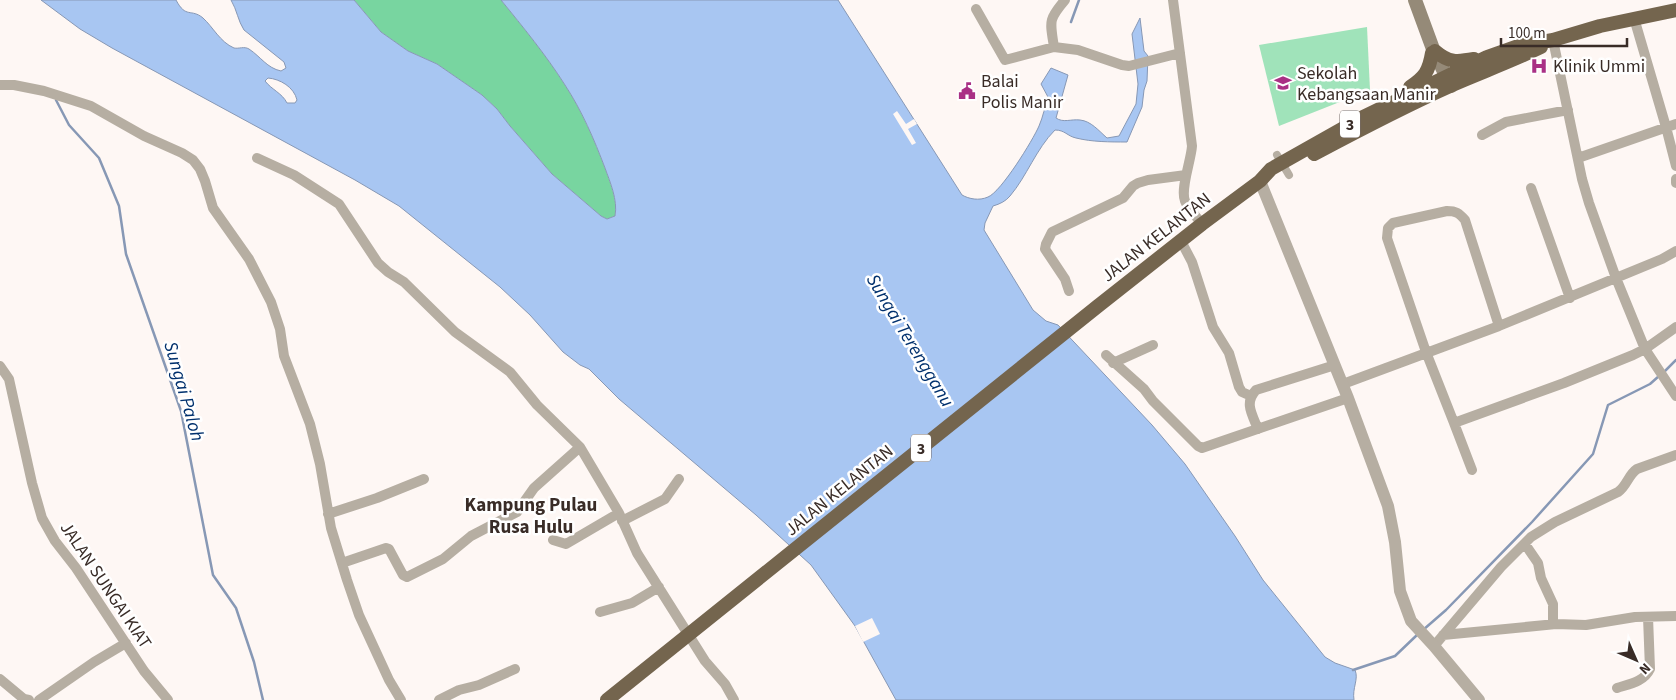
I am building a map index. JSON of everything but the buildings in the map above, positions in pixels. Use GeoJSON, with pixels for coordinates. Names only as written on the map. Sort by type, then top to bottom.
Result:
{"type":"FeatureCollection","features":[{"type":"Feature","properties":{"kind":"highway","name":"JALAN KELANTAN"},"geometry":{"type":"LineString","coordinates":[[1283,166],[1365,127],[1487,57],[1518,46],[1553,40],[1634,18],[1676,10]]}},
{"type":"Feature","properties":{"kind":"highway","name":"JALAN KELANTAN"},"geometry":{"type":"LineString","coordinates":[[608,700],[1098,306],[1260,181],[1363,117],[1446,82],[1520,57],[1553,40]]}},
{"type":"Feature","properties":{"kind":"highway"},"geometry":{"type":"LineString","coordinates":[[1363,117],[1424,76],[1428,70],[1433,51],[1444,59],[1450,60],[1487,57]]}},
{"type":"Feature","properties":{"kind":"main road"},"geometry":{"type":"LineString","coordinates":[[1415,0],[1446,82]]}},
{"type":"Feature","properties":{"kind":"street"},"geometry":{"type":"LineString","coordinates":[[1054,47],[1051,20],[1053,14],[1065,0]]}},
{"type":"Feature","properties":{"kind":"street"},"geometry":{"type":"LineString","coordinates":[[1173,0],[1192,146],[1191,160],[1184,188],[1185,201],[1202,224]]}},
{"type":"Feature","properties":{"kind":"street"},"geometry":{"type":"LineString","coordinates":[[976,9],[1005,60],[1054,47],[1078,50],[1129,66],[1180,53]]}},
{"type":"Feature","properties":{"kind":"street"},"geometry":{"type":"LineString","coordinates":[[1634,18],[1671,125],[1676,166]]}},
{"type":"Feature","properties":{"kind":"street"},"geometry":{"type":"LineString","coordinates":[[1553,40],[1589,204],[1645,349],[1671,382],[1676,396]]}},
{"type":"Feature","properties":{"kind":"street"},"geometry":{"type":"LineString","coordinates":[[0,85],[14,85],[58,94],[92,106],[144,136],[182,153],[193,160],[200,169],[213,208],[237,244],[250,259],[271,302],[280,329],[284,356],[310,424],[320,464],[328,514],[342,563],[359,615],[389,680],[401,700]]}},
{"type":"Feature","properties":{"kind":"street"},"geometry":{"type":"LineString","coordinates":[[1482,135],[1506,122],[1568,110]]}},
{"type":"Feature","properties":{"kind":"street"},"geometry":{"type":"LineString","coordinates":[[1578,158],[1671,125]]}},
{"type":"Feature","properties":{"kind":"street"},"geometry":{"type":"LineString","coordinates":[[257,158],[294,175],[339,204],[378,263],[404,282],[455,332],[510,372],[537,406],[580,447],[620,517],[637,553],[705,661],[725,684],[734,700]]}},
{"type":"Feature","properties":{"kind":"street"},"geometry":{"type":"LineString","coordinates":[[1069,291],[1065,279],[1045,249],[1052,232],[1123,198],[1138,183],[1186,175]]}},
{"type":"Feature","properties":{"kind":"street"},"geometry":{"type":"LineString","coordinates":[[1260,181],[1348,398],[1388,506],[1395,542],[1400,591],[1411,621],[1479,700]]}},
{"type":"Feature","properties":{"kind":"street"},"geometry":{"type":"LineString","coordinates":[[1531,188],[1570,298]]}},
{"type":"Feature","properties":{"kind":"street"},"geometry":{"type":"LineString","coordinates":[[1472,470],[1426,352],[1387,238],[1388,228],[1393,223],[1447,211],[1454,211],[1460,214],[1465,220],[1499,326]]}},
{"type":"Feature","properties":{"kind":"street"},"geometry":{"type":"LineString","coordinates":[[1181,241],[1192,262],[1213,327],[1229,353],[1239,387],[1242,392],[1250,396]]}},
{"type":"Feature","properties":{"kind":"street"},"geometry":{"type":"LineString","coordinates":[[1342,384],[1570,298],[1662,259],[1676,251]]}},
{"type":"Feature","properties":{"kind":"street"},"geometry":{"type":"LineString","coordinates":[[1454,423],[1564,383],[1633,355],[1645,349],[1676,327]]}},
{"type":"Feature","properties":{"kind":"street"},"geometry":{"type":"LineString","coordinates":[[1153,345],[1109,359],[1144,389],[1153,401],[1202,448],[1226,438],[1348,398]]}},
{"type":"Feature","properties":{"kind":"street","name":"JALAN SUNGAI KIAT"},"geometry":{"type":"LineString","coordinates":[[0,366],[9,379],[32,483],[42,518],[55,541],[76,568],[148,676],[168,700]]}},
{"type":"Feature","properties":{"kind":"street"},"geometry":{"type":"LineString","coordinates":[[1258,429],[1249,404],[1250,396],[1256,390],[1263,386],[1334,366]]}},
{"type":"Feature","properties":{"kind":"street"},"geometry":{"type":"LineString","coordinates":[[342,563],[386,548],[391,551],[407,578],[443,559],[471,536],[517,512],[534,488],[580,447]]}},
{"type":"Feature","properties":{"kind":"street"},"geometry":{"type":"LineString","coordinates":[[1432,644],[1443,635],[1501,567],[1540,530],[1623,490],[1632,472],[1637,469],[1676,455]]}},
{"type":"Feature","properties":{"kind":"street"},"geometry":{"type":"LineString","coordinates":[[553,540],[566,544],[620,517],[665,499],[679,478]]}},
{"type":"Feature","properties":{"kind":"street"},"geometry":{"type":"LineString","coordinates":[[328,514],[377,498],[424,479]]}},
{"type":"Feature","properties":{"kind":"street"},"geometry":{"type":"LineString","coordinates":[[1525,544],[1538,563],[1541,578],[1553,604],[1553,624]]}},
{"type":"Feature","properties":{"kind":"street"},"geometry":{"type":"LineString","coordinates":[[600,612],[632,603],[659,587]]}},
{"type":"Feature","properties":{"kind":"street"},"geometry":{"type":"LineString","coordinates":[[1443,635],[1553,624],[1586,625],[1635,617],[1676,616]]}},
{"type":"Feature","properties":{"kind":"street"},"geometry":{"type":"LineString","coordinates":[[1617,688],[1642,680],[1647,676],[1650,669],[1648,617]]}},
{"type":"Feature","properties":{"kind":"street"},"geometry":{"type":"LineString","coordinates":[[39,700],[94,662],[126,643]]}},
{"type":"Feature","properties":{"kind":"street"},"geometry":{"type":"LineString","coordinates":[[439,700],[458,690],[479,685],[515,669]]}},
{"type":"Feature","properties":{"kind":"street"},"geometry":{"type":"LineString","coordinates":[[0,679],[29,700]]}},
{"type":"Feature","properties":{"kind":"green space"},"geometry":{"type":"Polygon","coordinates":[[[354,0],[501,0],[550,63],[577,105],[605,168],[614,198],[615,216],[607,219],[601,216],[552,174],[497,109],[482,95],[437,64],[408,51],[381,32],[354,0]]]}},
{"type":"Feature","properties":{"kind":"green space"},"geometry":{"type":"Polygon","coordinates":[[[1367,27],[1370,90],[1279,126],[1259,45],[1367,27]]]}},
{"type":"Feature","properties":{"kind":"water","name":"Sungai Terengganu"},"geometry":{"type":"Polygon","coordinates":[[[41,0],[176,0],[186,11],[203,18],[229,45],[234,48],[249,49],[268,65],[281,71],[286,68],[284,62],[244,30],[231,0],[354,0],[381,32],[408,51],[437,64],[482,95],[497,109],[552,174],[607,219],[615,216],[614,197],[605,168],[587,125],[558,74],[501,0],[838,0],[962,195],[978,199],[988,197],[1001,186],[1036,133],[1048,97],[1041,84],[1051,68],[1068,75],[1056,118],[1064,121],[1077,120],[1088,122],[1107,138],[1119,136],[1136,104],[1138,84],[1132,34],[1140,18],[1144,51],[1148,56],[1147,81],[1142,107],[1127,142],[1101,142],[1082,139],[1055,130],[1048,137],[1010,196],[1003,202],[993,206],[985,223],[984,230],[1033,310],[1046,321],[1058,325],[1152,425],[1185,464],[1263,580],[1325,657],[1335,663],[1355,670],[1354,700],[896,700],[855,626],[811,565],[756,515],[619,399],[589,369],[580,365],[563,352],[530,315],[500,287],[399,206],[80,29],[41,0]],[[268,78],[265,81],[287,103],[295,103],[297,100],[293,91],[282,82],[268,78]]]}},
{"type":"Feature","properties":{"kind":"pier"},"geometry":{"type":"Polygon","coordinates":[[[897,111],[906,124],[914,119],[917,124],[908,129],[916,143],[912,145],[893,114],[897,111]]]}},
{"type":"Feature","properties":{"kind":"pier"},"geometry":{"type":"Polygon","coordinates":[[[872,618],[880,634],[863,642],[855,626],[872,618]]]}},
{"type":"Feature","properties":{"kind":"waterway"},"geometry":{"type":"LineString","coordinates":[[1071,22],[1079,0]]}},
{"type":"Feature","properties":{"kind":"waterway","name":"Sungai Paloh"},"geometry":{"type":"LineString","coordinates":[[56,100],[69,125],[99,158],[119,206],[126,254],[181,411],[213,575],[236,608],[254,662],[263,700]]}},
{"type":"Feature","properties":{"kind":"waterway"},"geometry":{"type":"LineString","coordinates":[[1663,373],[1676,360]]}},
{"type":"Feature","properties":{"kind":"waterway"},"geometry":{"type":"LineString","coordinates":[[1423,630],[1446,610],[1532,522],[1593,454],[1608,405],[1650,384],[1659,376]]}},
{"type":"Feature","properties":{"kind":"waterway"},"geometry":{"type":"LineString","coordinates":[[1353,670],[1395,656],[1417,635]]}},
{"type":"Feature","properties":{"kind":"place","name":"Klinik Ummi"},"geometry":{"type":"Point","coordinates":[1539,66]}},
{"type":"Feature","properties":{"kind":"place","name":"Sekolah Kebangsaan Manir"},"geometry":{"type":"Point","coordinates":[1283,83]}},
{"type":"Feature","properties":{"kind":"place","name":"Balai Polis Manir"},"geometry":{"type":"Point","coordinates":[967,91]}},
{"type":"Feature","properties":{"kind":"district","name":"Kampung Pulau Rusa Hulu"},"geometry":{"type":"Point","coordinates":[531,515]}}]}
